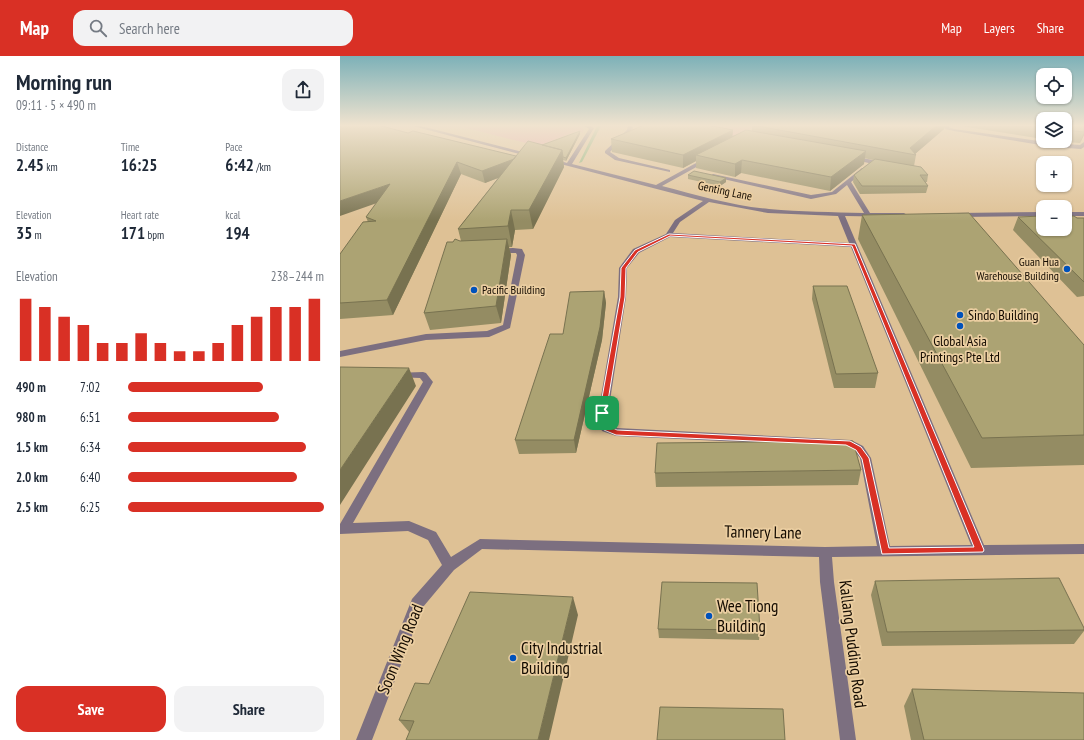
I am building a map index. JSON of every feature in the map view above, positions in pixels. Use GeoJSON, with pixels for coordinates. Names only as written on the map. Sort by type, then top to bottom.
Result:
{"type":"FeatureCollection","features":[{"type":"Feature","properties":{"kind":"street"},"geometry":{"type":"LineString","coordinates":[[569,164],[574,157]]}},
{"type":"Feature","properties":{"kind":"street"},"geometry":{"type":"LineString","coordinates":[[614,157],[617,159],[668,171]]}},
{"type":"Feature","properties":{"kind":"street"},"geometry":{"type":"LineString","coordinates":[[658,186],[710,157]]}},
{"type":"Feature","properties":{"kind":"street"},"geometry":{"type":"LineString","coordinates":[[849,158],[887,165]]}},
{"type":"Feature","properties":{"kind":"street","name":"Genting Lane"},"geometry":{"type":"LineString","coordinates":[[547,159],[658,186],[708,200],[768,211],[841,215],[914,214]]}},
{"type":"Feature","properties":{"kind":"street"},"geometry":{"type":"LineString","coordinates":[[703,173],[811,197],[834,193],[872,162]]}},
{"type":"Feature","properties":{"kind":"street"},"geometry":{"type":"LineString","coordinates":[[687,170],[695,172]]}},
{"type":"Feature","properties":{"kind":"street"},"geometry":{"type":"LineString","coordinates":[[848,182],[868,214]]}},
{"type":"Feature","properties":{"kind":"street"},"geometry":{"type":"LineString","coordinates":[[669,235],[677,221],[708,200]]}},
{"type":"Feature","properties":{"kind":"street"},"geometry":{"type":"LineString","coordinates":[[951,215],[1036,214]]}},
{"type":"Feature","properties":{"kind":"street"},"geometry":{"type":"LineString","coordinates":[[1081,214],[1084,220]]}},
{"type":"Feature","properties":{"kind":"street"},"geometry":{"type":"LineString","coordinates":[[841,215],[980,550]]}},
{"type":"Feature","properties":{"kind":"street"},"geometry":{"type":"LineString","coordinates":[[853,244],[669,235],[636,251],[623,268],[622,297],[602,420],[606,428],[616,432],[848,443],[859,449],[865,458],[885,551]]}},
{"type":"Feature","properties":{"kind":"street"},"geometry":{"type":"LineString","coordinates":[[340,354],[426,337],[489,334],[507,326],[521,255],[519,251],[513,250],[492,251]]}},
{"type":"Feature","properties":{"kind":"street"},"geometry":{"type":"LineString","coordinates":[[342,528],[428,382],[423,375],[385,376]]}},
{"type":"Feature","properties":{"kind":"street"},"geometry":{"type":"LineString","coordinates":[[342,528],[409,526],[432,536],[449,566]]}},
{"type":"Feature","properties":{"kind":"street","name":"Tannery Lane"},"geometry":{"type":"LineString","coordinates":[[449,566],[480,544],[826,552],[1084,549]]}},
{"type":"Feature","properties":{"kind":"street","name":"Kallang Pudding Road"},"geometry":{"type":"LineString","coordinates":[[826,552],[827,582],[848,740]]}},
{"type":"Feature","properties":{"kind":"street","name":"Soon Wing Road"},"geometry":{"type":"LineString","coordinates":[[364,740],[417,603],[449,566]]}},
{"type":"Feature","properties":{"kind":"building"},"geometry":{"type":"Polygon","coordinates":[[[340,157],[515,157],[514,159],[482,171],[457,162],[387,300],[340,303],[340,254],[363,222],[376,221],[366,217],[390,184],[340,201],[340,157]]]}},
{"type":"Feature","properties":{"kind":"building"},"geometry":{"type":"Polygon","coordinates":[[[515,157],[558,157],[529,210],[511,210],[508,226],[458,229],[515,157]]]}},
{"type":"Feature","properties":{"kind":"building"},"geometry":{"type":"Polygon","coordinates":[[[704,157],[858,157],[831,177],[742,160],[735,164],[704,157]]]}},
{"type":"Feature","properties":{"kind":"building"},"geometry":{"type":"Polygon","coordinates":[[[875,159],[921,167],[928,175],[920,175],[928,186],[862,186],[854,175],[875,159]]]}},
{"type":"Feature","properties":{"kind":"building"},"geometry":{"type":"Polygon","coordinates":[[[694,171],[726,178],[720,182],[688,175],[694,171]]]}},
{"type":"Feature","properties":{"kind":"building","name":"Sindo Building"},"geometry":{"type":"Polygon","coordinates":[[[969,213],[1084,345],[1084,435],[982,438],[862,215],[969,213]]]}},
{"type":"Feature","properties":{"kind":"building"},"geometry":{"type":"Polygon","coordinates":[[[1036,216],[1036,235],[1018,217],[1036,216]]]}},
{"type":"Feature","properties":{"kind":"building"},"geometry":{"type":"Polygon","coordinates":[[[1072,216],[1084,218],[1084,282],[1037,236],[1072,236],[1072,216]]]}},
{"type":"Feature","properties":{"kind":"building","name":"Pacific Building"},"geometry":{"type":"Polygon","coordinates":[[[455,239],[460,241],[507,239],[496,306],[424,313],[447,242],[453,242],[455,239]]]}},
{"type":"Feature","properties":{"kind":"building"},"geometry":{"type":"Polygon","coordinates":[[[813,286],[847,286],[878,373],[836,374],[813,286]]]}},
{"type":"Feature","properties":{"kind":"building"},"geometry":{"type":"Polygon","coordinates":[[[604,291],[600,327],[574,440],[515,440],[550,334],[563,334],[570,292],[604,291]]]}},
{"type":"Feature","properties":{"kind":"building"},"geometry":{"type":"Polygon","coordinates":[[[340,367],[409,368],[340,470],[340,367]]]}},
{"type":"Feature","properties":{"kind":"building"},"geometry":{"type":"Polygon","coordinates":[[[853,441],[861,470],[655,473],[657,443],[853,441]]]}},
{"type":"Feature","properties":{"kind":"building"},"geometry":{"type":"Polygon","coordinates":[[[1059,578],[1084,630],[887,632],[875,581],[1059,578]]]}},
{"type":"Feature","properties":{"kind":"building","name":"Wee Tiong Building"},"geometry":{"type":"Polygon","coordinates":[[[662,582],[757,583],[760,630],[658,629],[662,582]]]}},
{"type":"Feature","properties":{"kind":"building","name":"City Industrial Building"},"geometry":{"type":"Polygon","coordinates":[[[470,592],[573,597],[538,740],[406,740],[414,721],[399,720],[415,683],[429,684],[470,592]]]}},
{"type":"Feature","properties":{"kind":"building"},"geometry":{"type":"Polygon","coordinates":[[[912,689],[1084,693],[1084,740],[924,740],[912,689]]]}},
{"type":"Feature","properties":{"kind":"building"},"geometry":{"type":"Polygon","coordinates":[[[660,707],[783,709],[785,740],[657,740],[660,707]]]}},
{"type":"Feature","properties":{"kind":"waterway"},"geometry":{"type":"LineString","coordinates":[[580,162],[583,157]]}},
{"type":"Feature","properties":{"kind":"place","name":"Guan Hua Warehouse Building"},"geometry":{"type":"Point","coordinates":[1067,269]}},
{"type":"Feature","properties":{"kind":"place","name":"Pacific Building"},"geometry":{"type":"Point","coordinates":[474,290]}},
{"type":"Feature","properties":{"kind":"place","name":"Sindo Building"},"geometry":{"type":"Point","coordinates":[960,315]}},
{"type":"Feature","properties":{"kind":"place","name":"Global Asia Printings Pte Ltd"},"geometry":{"type":"Point","coordinates":[960,326]}},
{"type":"Feature","properties":{"kind":"place","name":"Wee Tiong Building"},"geometry":{"type":"Point","coordinates":[709,616]}},
{"type":"Feature","properties":{"kind":"place","name":"City Industrial Building"},"geometry":{"type":"Point","coordinates":[513,658]}},
{"type":"Feature","properties":{"kind":"route"},"geometry":{"type":"LineString","coordinates":[[669,235],[853,244],[980,550],[885,551],[865,458],[859,449],[848,443],[616,432],[606,428],[602,420],[602,413],[622,297],[623,268],[636,251],[669,235]]}}]}
